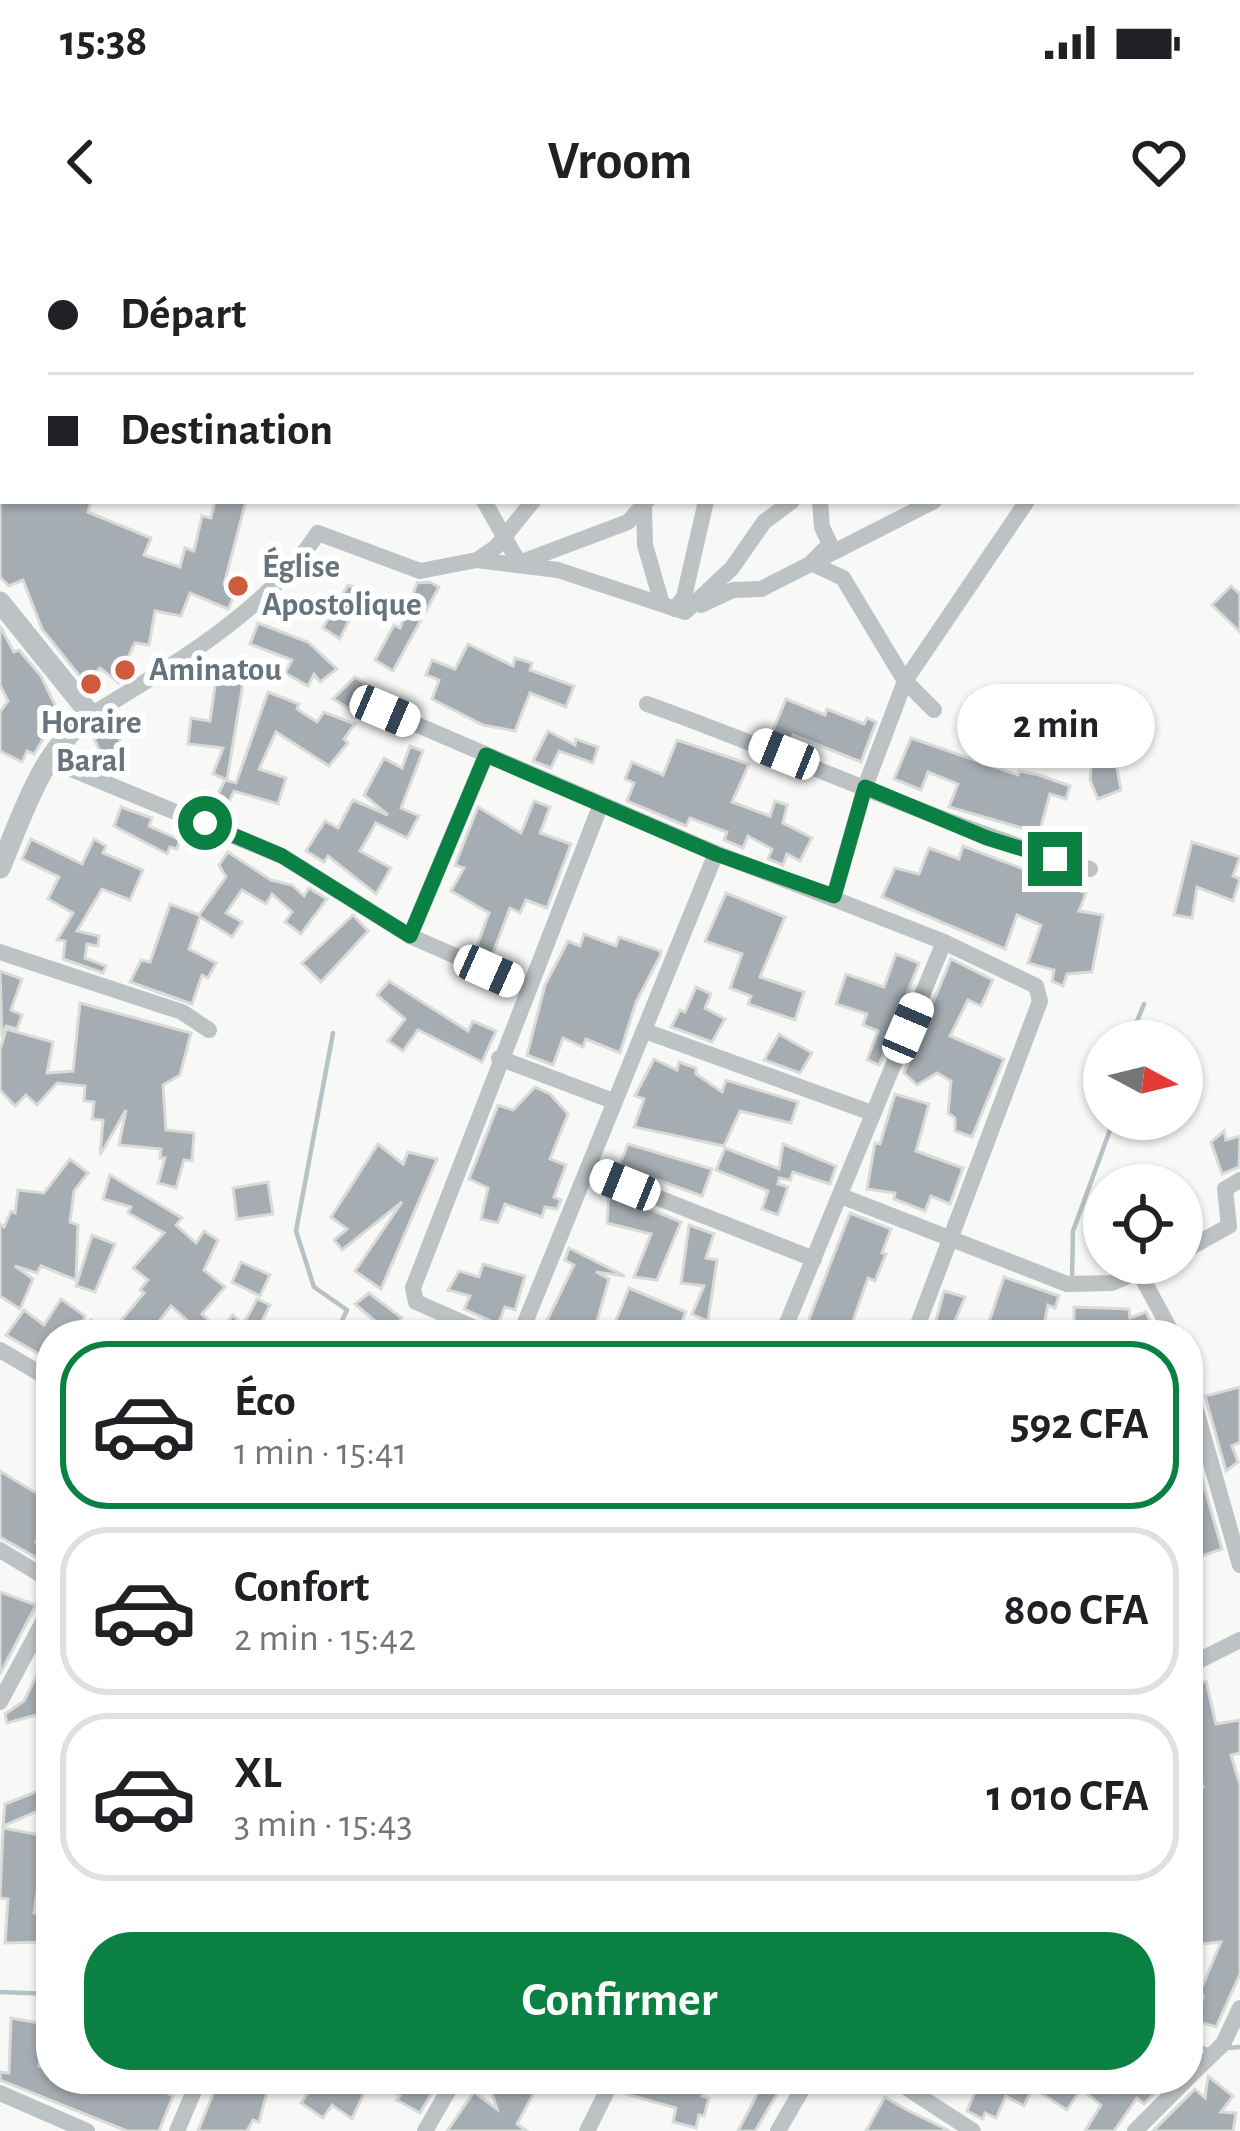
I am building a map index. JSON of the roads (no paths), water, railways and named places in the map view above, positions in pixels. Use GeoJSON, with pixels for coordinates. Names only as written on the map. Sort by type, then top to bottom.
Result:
{"type":"FeatureCollection","features":[{"type":"Feature","properties":{"kind":"street"},"geometry":{"type":"LineString","coordinates":[[486,504],[519,563],[628,522],[644,504]]}},
{"type":"Feature","properties":{"kind":"street"},"geometry":{"type":"LineString","coordinates":[[477,560],[506,536],[531,504]]}},
{"type":"Feature","properties":{"kind":"street"},"geometry":{"type":"LineString","coordinates":[[646,504],[645,545],[676,606]]}},
{"type":"Feature","properties":{"kind":"street"},"geometry":{"type":"LineString","coordinates":[[676,606],[684,597],[705,504]]}},
{"type":"Feature","properties":{"kind":"street"},"geometry":{"type":"LineString","coordinates":[[676,606],[732,568],[764,522],[788,504]]}},
{"type":"Feature","properties":{"kind":"street"},"geometry":{"type":"LineString","coordinates":[[811,563],[830,544],[822,527],[820,504]]}},
{"type":"Feature","properties":{"kind":"street"},"geometry":{"type":"LineString","coordinates":[[0,868],[47,759],[66,733],[264,596],[298,564],[318,533],[420,571],[477,560],[558,570],[676,606],[733,590],[761,589],[928,504]]}},
{"type":"Feature","properties":{"kind":"street"},"geometry":{"type":"LineString","coordinates":[[834,896],[865,787],[905,681],[1026,504]]}},
{"type":"Feature","properties":{"kind":"street"},"geometry":{"type":"LineString","coordinates":[[811,563],[843,578],[905,681],[934,710]]}},
{"type":"Feature","properties":{"kind":"street"},"geometry":{"type":"LineString","coordinates":[[0,602],[91,715]]}},
{"type":"Feature","properties":{"kind":"street"},"geometry":{"type":"LineString","coordinates":[[647,704],[987,838],[1090,869]]}},
{"type":"Feature","properties":{"kind":"street"},"geometry":{"type":"LineString","coordinates":[[385,711],[716,854],[944,942],[1036,986],[1040,1001],[919,1320]]}},
{"type":"Feature","properties":{"kind":"street"},"geometry":{"type":"LineString","coordinates":[[410,936],[486,755]]}},
{"type":"Feature","properties":{"kind":"street"},"geometry":{"type":"LineString","coordinates":[[47,759],[282,856],[410,936],[528,988]]}},
{"type":"Feature","properties":{"kind":"street"},"geometry":{"type":"LineString","coordinates":[[455,1320],[416,1301],[412,1288],[602,804]]}},
{"type":"Feature","properties":{"kind":"street"},"geometry":{"type":"LineString","coordinates":[[526,1320],[716,854]]}},
{"type":"Feature","properties":{"kind":"street"},"geometry":{"type":"LineString","coordinates":[[788,1320],[944,942]]}},
{"type":"Feature","properties":{"kind":"street"},"geometry":{"type":"LineString","coordinates":[[0,952],[182,1012],[209,1030]]}},
{"type":"Feature","properties":{"kind":"street"},"geometry":{"type":"LineString","coordinates":[[645,1031],[872,1113]]}},
{"type":"Feature","properties":{"kind":"street"},"geometry":{"type":"LineString","coordinates":[[499,1058],[613,1101]]}},
{"type":"Feature","properties":{"kind":"street"},"geometry":{"type":"LineString","coordinates":[[587,1170],[814,1259]]}},
{"type":"Feature","properties":{"kind":"street"},"geometry":{"type":"LineString","coordinates":[[1203,1240],[1229,1226],[1226,1189],[1240,1180]]}},
{"type":"Feature","properties":{"kind":"street"},"geometry":{"type":"LineString","coordinates":[[841,1196],[1072,1284],[1083,1284]]}},
{"type":"Feature","properties":{"kind":"street"},"geometry":{"type":"LineString","coordinates":[[1145,1284],[1165,1320]]}},
{"type":"Feature","properties":{"kind":"street"},"geometry":{"type":"LineString","coordinates":[[0,1351],[36,1371]]}},
{"type":"Feature","properties":{"kind":"street"},"geometry":{"type":"LineString","coordinates":[[1203,1434],[1240,1564]]}},
{"type":"Feature","properties":{"kind":"street"},"geometry":{"type":"LineString","coordinates":[[0,1550],[36,1572]]}},
{"type":"Feature","properties":{"kind":"street"},"geometry":{"type":"LineString","coordinates":[[0,1702],[36,1640]]}},
{"type":"Feature","properties":{"kind":"street"},"geometry":{"type":"LineString","coordinates":[[1203,1658],[1240,1640]]}},
{"type":"Feature","properties":{"kind":"street"},"geometry":{"type":"LineString","coordinates":[[1203,2064],[1218,2049],[1240,2008]]}},
{"type":"Feature","properties":{"kind":"street"},"geometry":{"type":"LineString","coordinates":[[0,2093],[87,2131]]}},
{"type":"Feature","properties":{"kind":"street"},"geometry":{"type":"LineString","coordinates":[[177,2131],[193,2094]]}},
{"type":"Feature","properties":{"kind":"street"},"geometry":{"type":"LineString","coordinates":[[425,2131],[446,2094]]}},
{"type":"Feature","properties":{"kind":"street"},"geometry":{"type":"LineString","coordinates":[[587,2131],[606,2094]]}},
{"type":"Feature","properties":{"kind":"street"},"geometry":{"type":"LineString","coordinates":[[778,2131],[799,2094]]}},
{"type":"Feature","properties":{"kind":"street"},"geometry":{"type":"LineString","coordinates":[[916,2094],[971,2130]]}},
{"type":"Feature","properties":{"kind":"street"},"geometry":{"type":"LineString","coordinates":[[1135,2131],[1173,2094]]}},
{"type":"Feature","properties":{"kind":"waterway"},"geometry":{"type":"LineString","coordinates":[[1138,1020],[1144,1004]]}},
{"type":"Feature","properties":{"kind":"waterway"},"geometry":{"type":"LineString","coordinates":[[333,1033],[296,1231],[314,1287],[347,1310],[342,1320]]}},
{"type":"Feature","properties":{"kind":"waterway"},"geometry":{"type":"LineString","coordinates":[[1072,1279],[1073,1231],[1106,1140]]}},
{"type":"Feature","properties":{"kind":"waterway"},"geometry":{"type":"LineString","coordinates":[[0,1992],[36,1993]]}},
{"type":"Feature","properties":{"kind":"waterway"},"geometry":{"type":"LineString","coordinates":[[1227,2048],[1240,2047]]}},
{"type":"Feature","properties":{"kind":"waterway"},"geometry":{"type":"LineString","coordinates":[[1203,2048],[1210,2051]]}},
{"type":"Feature","properties":{"kind":"place","name":"Église Apostolique"},"geometry":{"type":"Point","coordinates":[238,586]}},
{"type":"Feature","properties":{"kind":"place","name":"Aminatou"},"geometry":{"type":"Point","coordinates":[125,670]}},
{"type":"Feature","properties":{"kind":"place","name":"Horaire Baral"},"geometry":{"type":"Point","coordinates":[91,684]}}]}
